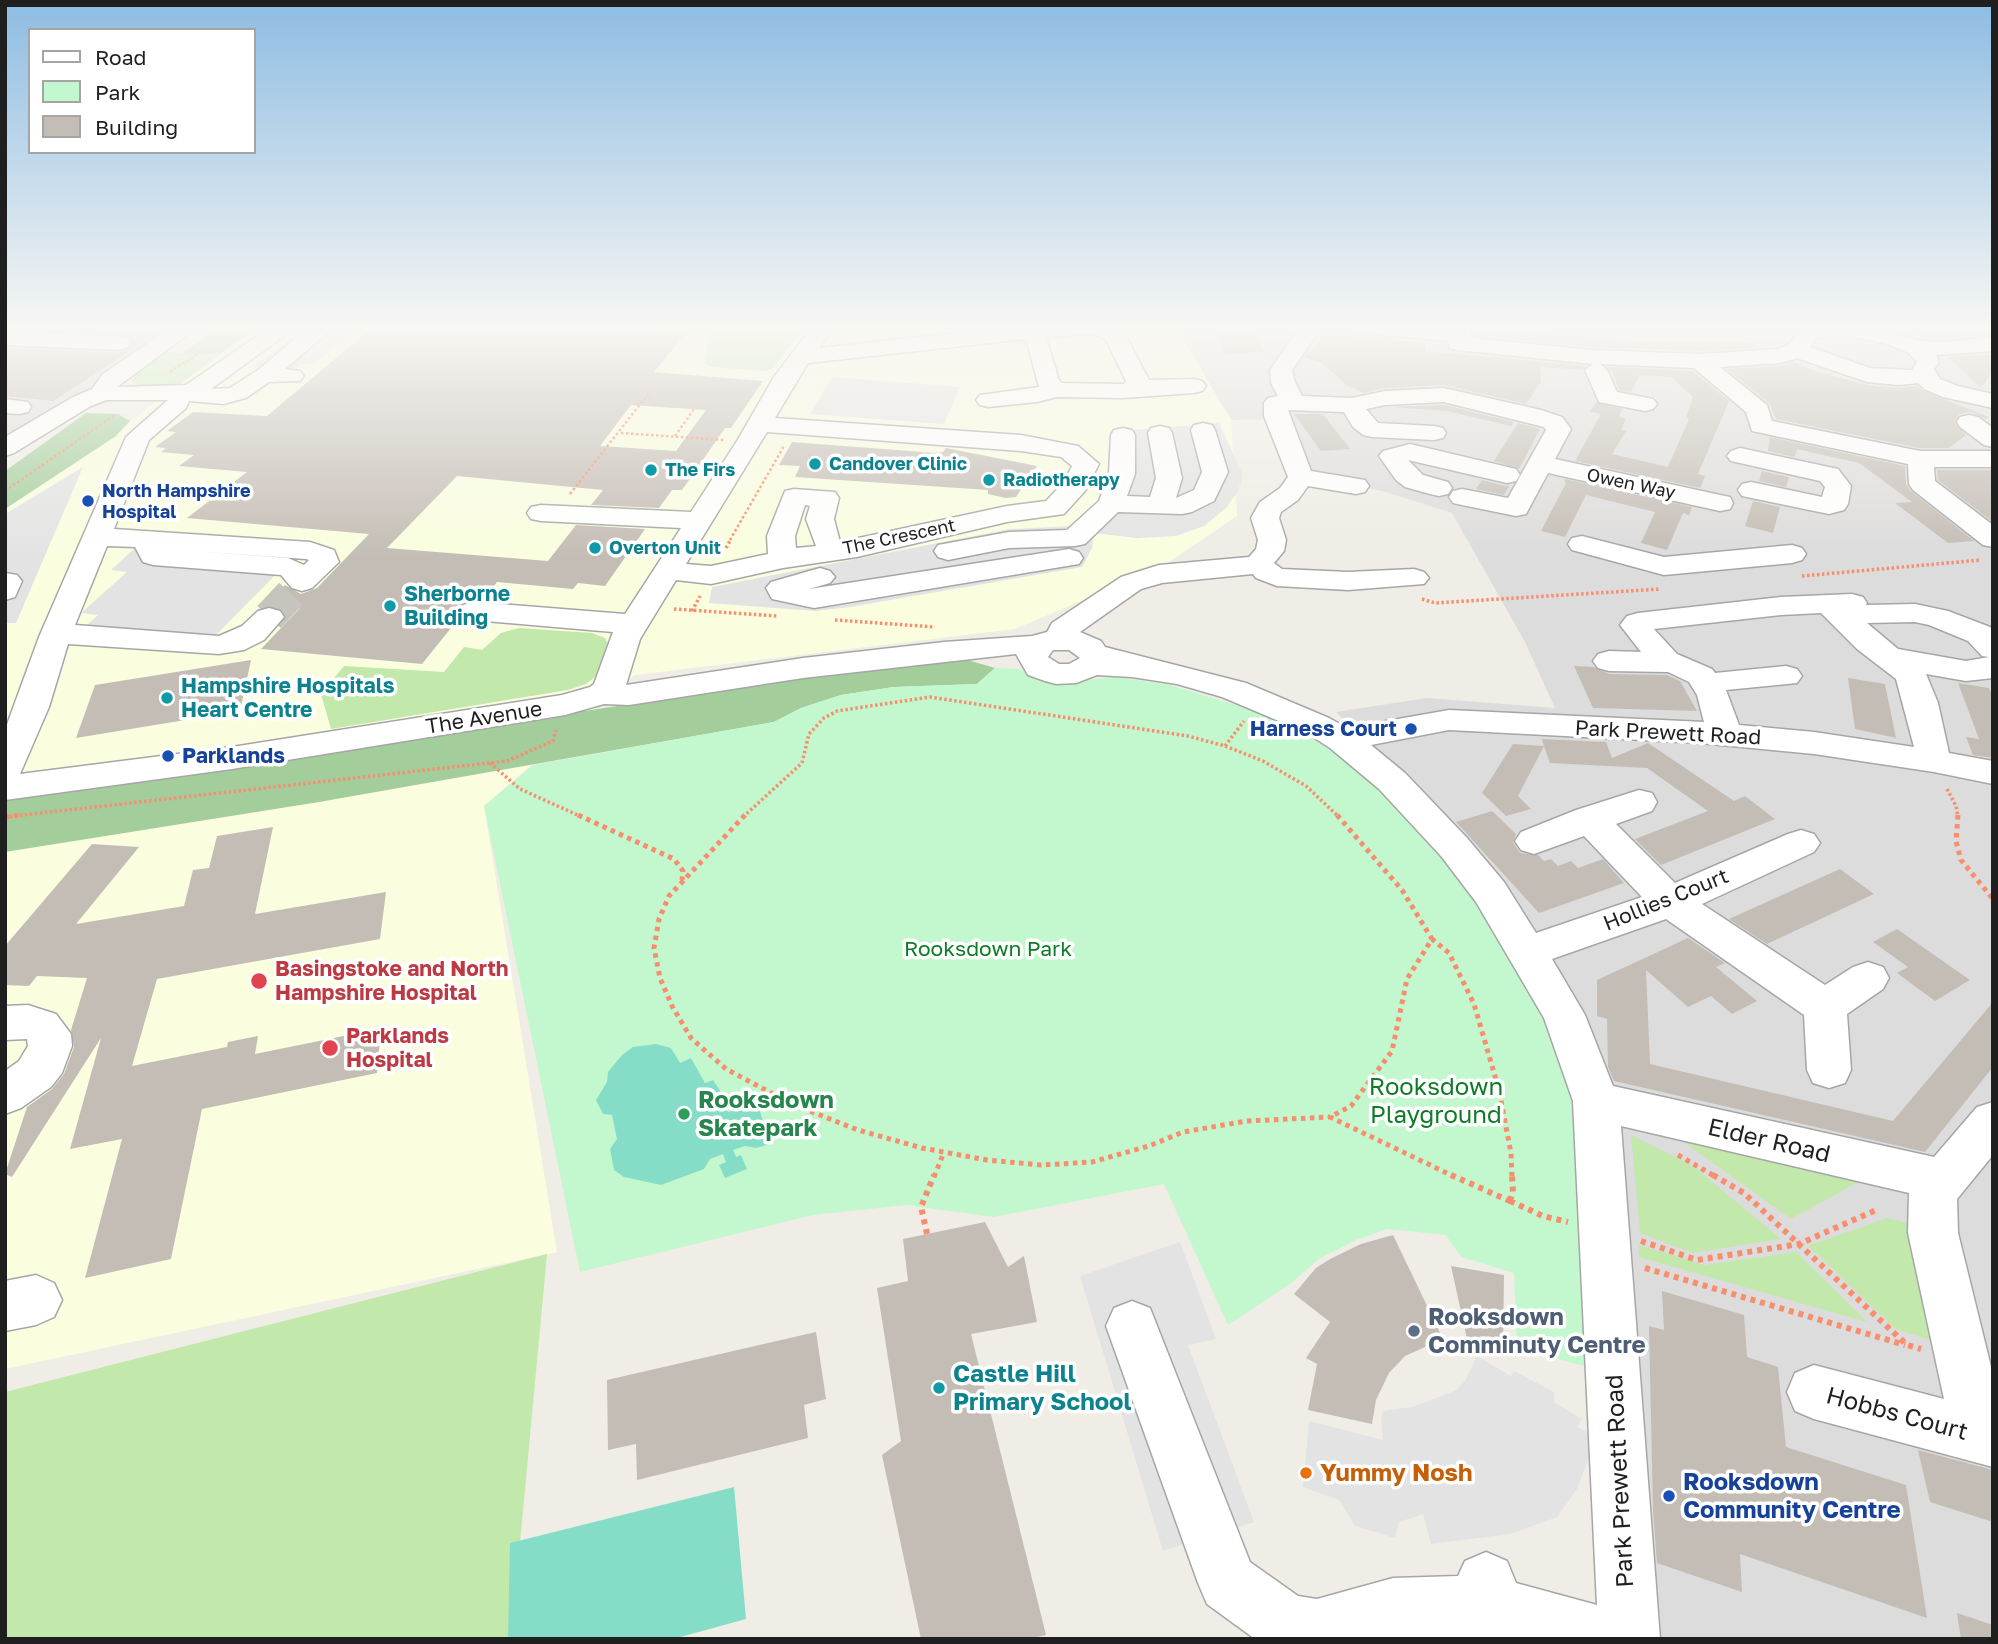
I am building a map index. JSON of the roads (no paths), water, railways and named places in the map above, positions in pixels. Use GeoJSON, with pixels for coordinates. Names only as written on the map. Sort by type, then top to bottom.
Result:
{"type":"FeatureCollection","features":[{"type":"Feature","properties":{"kind":"street"},"geometry":{"type":"LineString","coordinates":[[5,449],[77,404]]}},
{"type":"Feature","properties":{"kind":"street"},"geometry":{"type":"LineString","coordinates":[[5,770],[32,707],[55,637],[138,437],[170,404]]}},
{"type":"Feature","properties":{"kind":"street"},"geometry":{"type":"LineString","coordinates":[[602,694],[609,688],[618,652],[634,624],[772,404]]}},
{"type":"Feature","properties":{"kind":"street"},"geometry":{"type":"LineString","coordinates":[[1276,404],[1276,416],[1301,477]]}},
{"type":"Feature","properties":{"kind":"street"},"geometry":{"type":"LineString","coordinates":[[1312,404],[1358,404]]}},
{"type":"Feature","properties":{"kind":"street"},"geometry":{"type":"LineString","coordinates":[[1507,475],[1410,452],[1392,456],[1405,474],[1414,481],[1516,509],[1559,429],[1558,412],[1543,404]]}},
{"type":"Feature","properties":{"kind":"street"},"geometry":{"type":"LineString","coordinates":[[1582,544],[1664,566],[1710,532],[1740,456],[1761,426],[1758,410],[1751,404]]}},
{"type":"Feature","properties":{"kind":"street"},"geometry":{"type":"LineString","coordinates":[[1352,405],[1362,422],[1372,430],[1445,434],[1455,438],[1459,448]]}},
{"type":"Feature","properties":{"kind":"street"},"geometry":{"type":"LineString","coordinates":[[1969,422],[1993,440]]}},
{"type":"Feature","properties":{"kind":"street","name":"The Crescent"},"geometry":{"type":"LineString","coordinates":[[668,571],[711,575],[810,558],[1007,514],[1054,508],[1076,485],[1086,464],[1069,451],[1021,443],[759,424]]}},
{"type":"Feature","properties":{"kind":"street"},"geometry":{"type":"LineString","coordinates":[[1761,426],[1920,459],[1993,459]]}},
{"type":"Feature","properties":{"kind":"street"},"geometry":{"type":"LineString","coordinates":[[1123,435],[1122,474],[1093,521],[1075,552],[1069,558],[814,599],[783,593],[781,588],[810,558],[1009,540],[1093,521],[1156,515],[1182,506],[1205,495],[1215,472],[1203,430]]}},
{"type":"Feature","properties":{"kind":"street"},"geometry":{"type":"LineString","coordinates":[[1156,515],[1169,478],[1160,433]]}},
{"type":"Feature","properties":{"kind":"street"},"geometry":{"type":"LineString","coordinates":[[1740,456],[1829,475],[1838,486],[1834,504],[1829,506],[1751,490]]}},
{"type":"Feature","properties":{"kind":"street"},"geometry":{"type":"LineString","coordinates":[[1920,459],[1922,484],[1993,539]]}},
{"type":"Feature","properties":{"kind":"street","name":"Owen Way"},"geometry":{"type":"LineString","coordinates":[[1542,464],[1710,532]]}},
{"type":"Feature","properties":{"kind":"street"},"geometry":{"type":"LineString","coordinates":[[1301,477],[1356,486]]}},
{"type":"Feature","properties":{"kind":"street"},"geometry":{"type":"LineString","coordinates":[[1066,651],[1089,612],[1116,590],[1146,577],[1225,571],[1259,564],[1270,551],[1272,540],[1265,518],[1270,508],[1289,494],[1301,477]]}},
{"type":"Feature","properties":{"kind":"street"},"geometry":{"type":"LineString","coordinates":[[541,513],[700,521]]}},
{"type":"Feature","properties":{"kind":"street"},"geometry":{"type":"LineString","coordinates":[[1710,532],[1792,554]]}},
{"type":"Feature","properties":{"kind":"street"},"geometry":{"type":"LineString","coordinates":[[98,537],[146,539],[153,556],[288,567],[297,573],[302,582]]}},
{"type":"Feature","properties":{"kind":"street"},"geometry":{"type":"LineString","coordinates":[[1259,564],[1266,572],[1277,577],[1354,595],[1418,589]]}},
{"type":"Feature","properties":{"kind":"street"},"geometry":{"type":"LineString","coordinates":[[1668,663],[1637,630],[1635,625],[1638,622],[1781,606],[1915,613],[1937,617],[1979,634],[1993,649]]}},
{"type":"Feature","properties":{"kind":"street"},"geometry":{"type":"LineString","coordinates":[[1840,608],[1868,642],[1911,675],[1921,702],[1934,761]]}},
{"type":"Feature","properties":{"kind":"street"},"geometry":{"type":"LineString","coordinates":[[474,611],[634,624]]}},
{"type":"Feature","properties":{"kind":"street"},"geometry":{"type":"LineString","coordinates":[[55,637],[70,634],[219,645],[233,643],[253,634],[269,617]]}},
{"type":"Feature","properties":{"kind":"street","name":"The Avenue"},"geometry":{"type":"LineString","coordinates":[[5,788],[232,758],[565,705],[602,694],[629,695],[795,669],[962,650],[1066,651]]}},
{"type":"Feature","properties":{"kind":"street","name":"Park Prewett Road"},"geometry":{"type":"LineString","coordinates":[[1066,651],[1132,667],[1181,675],[1260,701],[1317,725],[1342,740],[1392,780],[1454,847],[1490,892],[1564,1015],[1596,1101],[1629,1639]]}},
{"type":"Feature","properties":{"kind":"street"},"geometry":{"type":"LineString","coordinates":[[1892,658],[1937,667],[1981,671],[1993,666]]}},
{"type":"Feature","properties":{"kind":"street"},"geometry":{"type":"LineString","coordinates":[[1609,661],[1668,663],[1701,676],[1713,695],[1725,734]]}},
{"type":"Feature","properties":{"kind":"street"},"geometry":{"type":"LineString","coordinates":[[1706,684],[1786,676]]}},
{"type":"Feature","properties":{"kind":"street","name":"Park Prewett Road"},"geometry":{"type":"LineString","coordinates":[[1342,740],[1449,720],[1725,734],[1814,743],[1993,773]]}},
{"type":"Feature","properties":{"kind":"street"},"geometry":{"type":"LineString","coordinates":[[1534,841],[1639,802]]}},
{"type":"Feature","properties":{"kind":"street"},"geometry":{"type":"LineString","coordinates":[[1589,819],[1670,902],[1825,1007]]}},
{"type":"Feature","properties":{"kind":"street","name":"Hollies Court"},"geometry":{"type":"LineString","coordinates":[[1528,952],[1670,902],[1801,843]]}},
{"type":"Feature","properties":{"kind":"street"},"geometry":{"type":"LineString","coordinates":[[1825,1007],[1868,978]]}},
{"type":"Feature","properties":{"kind":"street"},"geometry":{"type":"LineString","coordinates":[[1825,1007],[1829,1070]]}},
{"type":"Feature","properties":{"kind":"street"},"geometry":{"type":"LineString","coordinates":[[5,1023],[28,1021],[41,1026],[49,1034],[50,1046],[46,1060],[35,1074],[5,1096]]}},
{"type":"Feature","properties":{"kind":"street","name":"Elder Road"},"geometry":{"type":"LineString","coordinates":[[1596,1101],[1942,1180]]}},
{"type":"Feature","properties":{"kind":"street"},"geometry":{"type":"LineString","coordinates":[[1986,1438],[1963,1361],[1933,1233],[1933,1193],[1993,1121]]}},
{"type":"Feature","properties":{"kind":"street"},"geometry":{"type":"LineString","coordinates":[[1132,1326],[1228,1583],[1286,1624],[1317,1630],[1393,1608],[1487,1609],[1609,1639]]}},
{"type":"Feature","properties":{"kind":"street","name":"Hobbs Court"},"geometry":{"type":"LineString","coordinates":[[1814,1392],[1986,1438]]}},
{"type":"Feature","properties":{"kind":"tunnel"},"geometry":{"type":"LineString","coordinates":[[269,617],[302,582]]}},
{"type":"Feature","properties":{"kind":"place","name":"Candover Clinic"},"geometry":{"type":"Point","coordinates":[815,464]}},
{"type":"Feature","properties":{"kind":"place","name":"The Firs"},"geometry":{"type":"Point","coordinates":[651,470]}},
{"type":"Feature","properties":{"kind":"place","name":"Radiotherapy"},"geometry":{"type":"Point","coordinates":[989,480]}},
{"type":"Feature","properties":{"kind":"place","name":"North Hampshire Hospital"},"geometry":{"type":"Point","coordinates":[88,501]}},
{"type":"Feature","properties":{"kind":"place","name":"Overton Unit"},"geometry":{"type":"Point","coordinates":[595,548]}},
{"type":"Feature","properties":{"kind":"place","name":"Sherborne Building"},"geometry":{"type":"Point","coordinates":[390,606]}},
{"type":"Feature","properties":{"kind":"place","name":"Hampshire Hospitals Heart Centre"},"geometry":{"type":"Point","coordinates":[167,698]}},
{"type":"Feature","properties":{"kind":"place","name":"Harness Court"},"geometry":{"type":"Point","coordinates":[1411,729]}},
{"type":"Feature","properties":{"kind":"place","name":"Parklands"},"geometry":{"type":"Point","coordinates":[168,756]}},
{"type":"Feature","properties":{"kind":"place","name":"Basingstoke and North Hampshire Hospital"},"geometry":{"type":"Point","coordinates":[259,981]}},
{"type":"Feature","properties":{"kind":"place","name":"Parklands Hospital"},"geometry":{"type":"Point","coordinates":[330,1048]}},
{"type":"Feature","properties":{"kind":"place","name":"Rooksdown Skatepark"},"geometry":{"type":"Point","coordinates":[684,1114]}},
{"type":"Feature","properties":{"kind":"place","name":"Rooksdown Comminuty Centre"},"geometry":{"type":"Point","coordinates":[1414,1331]}},
{"type":"Feature","properties":{"kind":"place","name":"Castle Hill Primary School"},"geometry":{"type":"Point","coordinates":[939,1388]}},
{"type":"Feature","properties":{"kind":"place","name":"Yummy Nosh"},"geometry":{"type":"Point","coordinates":[1306,1473]}},
{"type":"Feature","properties":{"kind":"place","name":"Rooksdown Community Centre"},"geometry":{"type":"Point","coordinates":[1669,1496]}},
{"type":"Feature","properties":{"kind":"park label","name":"Rooksdown Park"},"geometry":{"type":"Point","coordinates":[988,949]}},
{"type":"Feature","properties":{"kind":"park label","name":"Rooksdown Playground"},"geometry":{"type":"Point","coordinates":[1436,1101]}}]}
